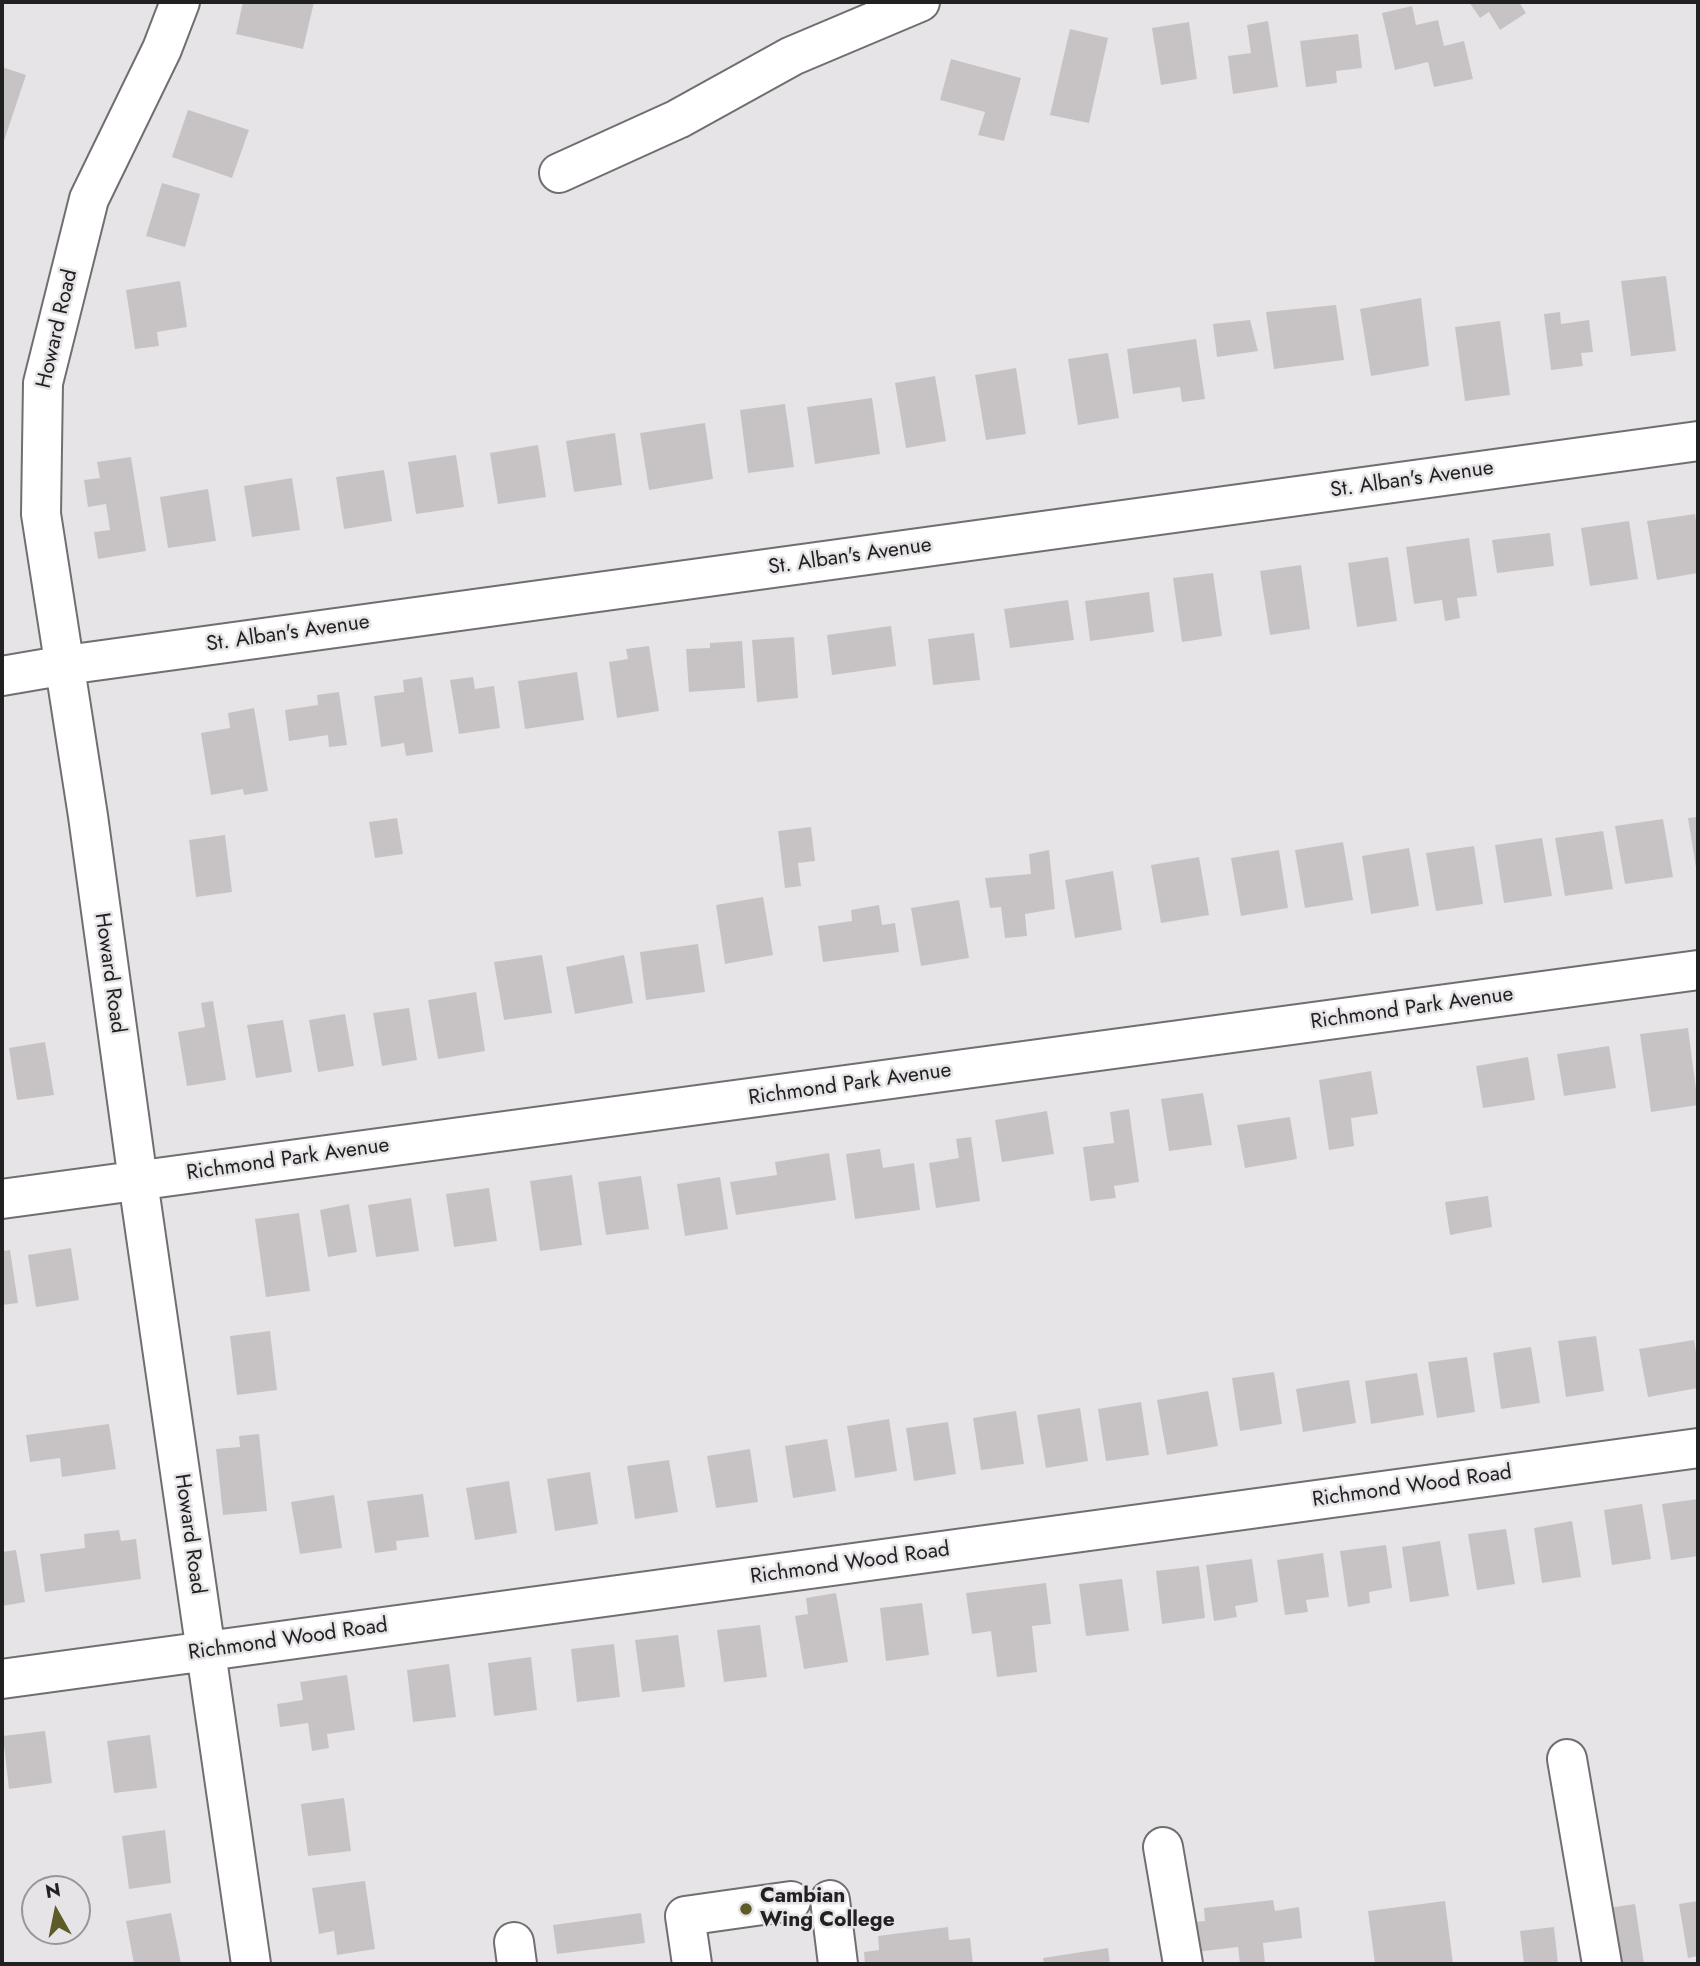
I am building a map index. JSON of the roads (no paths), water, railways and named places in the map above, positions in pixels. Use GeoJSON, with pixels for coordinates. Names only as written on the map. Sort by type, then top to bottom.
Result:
{"type":"FeatureCollection","features":[{"type":"Feature","properties":{"kind":"street","name":"Howard Road"},"geometry":{"type":"LineString","coordinates":[[180,2],[162,49],[89,200],[43,383],[41,514],[66,664],[251,1964]]}},
{"type":"Feature","properties":{"kind":"street"},"geometry":{"type":"LineString","coordinates":[[559,173],[678,119],[792,56],[920,2]]}},
{"type":"Feature","properties":{"kind":"street","name":"St. Alban's Avenue"},"geometry":{"type":"LineString","coordinates":[[2,676],[66,664],[1698,441]]}},
{"type":"Feature","properties":{"kind":"street","name":"Richmond Park Avenue"},"geometry":{"type":"LineString","coordinates":[[2,1199],[1698,970]]}},
{"type":"Feature","properties":{"kind":"street","name":"Richmond Wood Road"},"geometry":{"type":"LineString","coordinates":[[2,1679],[1698,1448]]}},
{"type":"Feature","properties":{"kind":"street"},"geometry":{"type":"LineString","coordinates":[[1567,1759],[1602,1964]]}},
{"type":"Feature","properties":{"kind":"street"},"geometry":{"type":"LineString","coordinates":[[1163,1847],[1183,1964]]}},
{"type":"Feature","properties":{"kind":"street"},"geometry":{"type":"LineString","coordinates":[[830,1900],[838,1964]]}},
{"type":"Feature","properties":{"kind":"street"},"geometry":{"type":"LineString","coordinates":[[692,1964],[685,1916],[791,1901]]}},
{"type":"Feature","properties":{"kind":"place","name":"Cambian Wing College"},"geometry":{"type":"Point","coordinates":[746,1909]}}]}
